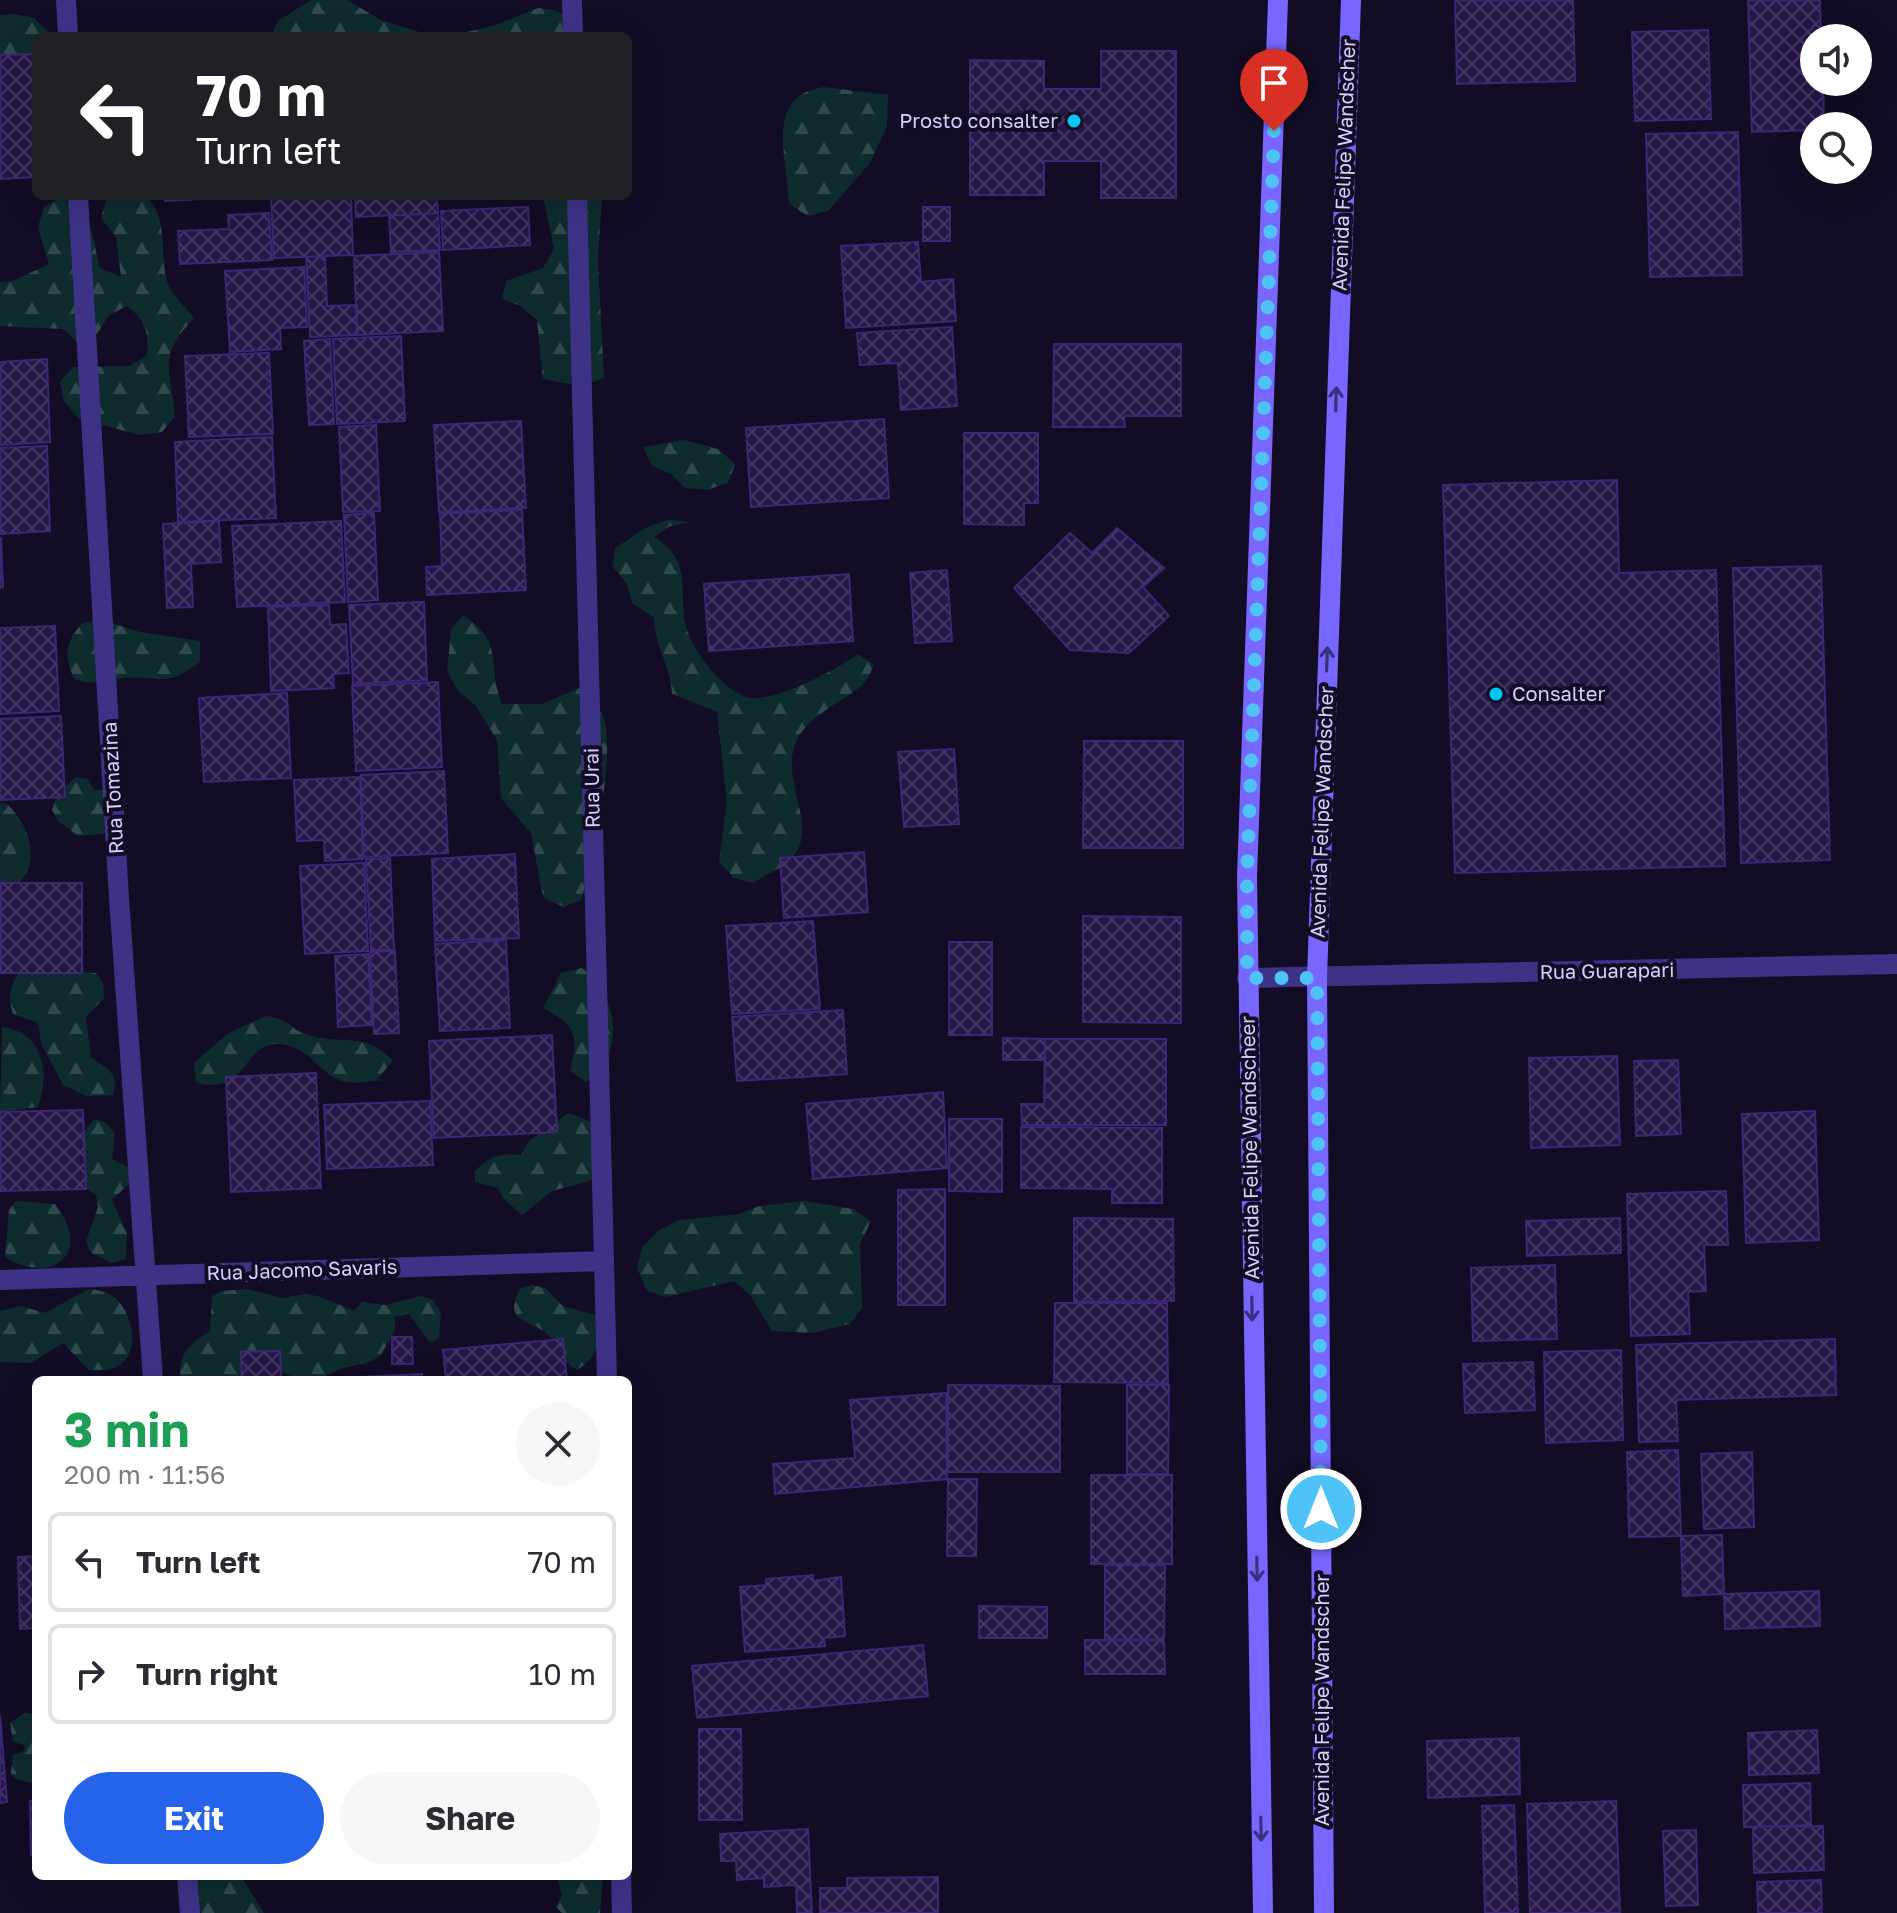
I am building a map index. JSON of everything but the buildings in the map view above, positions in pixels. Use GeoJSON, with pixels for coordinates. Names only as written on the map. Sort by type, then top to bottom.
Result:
{"type":"FeatureCollection","features":[{"type":"Feature","properties":{"kind":"main road","name":"Avenida Felipe Wandscheer"},"geometry":{"type":"LineString","coordinates":[[1263,1913],[1247,877],[1278,0]]}},
{"type":"Feature","properties":{"kind":"main road","name":"Avenida Felipe Wandscher"},"geometry":{"type":"LineString","coordinates":[[1324,1913],[1317,978],[1351,0]]}},
{"type":"Feature","properties":{"kind":"street"},"geometry":{"type":"LineString","coordinates":[[66,0],[68,32]]}},
{"type":"Feature","properties":{"kind":"street"},"geometry":{"type":"LineString","coordinates":[[572,0],[573,32]]}},
{"type":"Feature","properties":{"kind":"street","name":"Rua Tomazina"},"geometry":{"type":"LineString","coordinates":[[78,200],[153,1376]]}},
{"type":"Feature","properties":{"kind":"street","name":"Rua Urai"},"geometry":{"type":"LineString","coordinates":[[577,200],[607,1376]]}},
{"type":"Feature","properties":{"kind":"street","name":"Rua Guarapari"},"geometry":{"type":"LineString","coordinates":[[1247,978],[1897,964]]}},
{"type":"Feature","properties":{"kind":"street","name":"Rua Jacomo Savaris"},"geometry":{"type":"LineString","coordinates":[[0,1280],[604,1261]]}},
{"type":"Feature","properties":{"kind":"street"},"geometry":{"type":"LineString","coordinates":[[187,1880],[190,1913]]}},
{"type":"Feature","properties":{"kind":"street"},"geometry":{"type":"LineString","coordinates":[[621,1880],[622,1913]]}},
{"type":"Feature","properties":{"kind":"green space"},"geometry":{"type":"Polygon","coordinates":[[[311,0],[347,0],[381,20],[419,32],[273,32],[278,21],[311,0]]]}},
{"type":"Feature","properties":{"kind":"green space"},"geometry":{"type":"Polygon","coordinates":[[[538,8],[566,16],[584,32],[467,32],[499,24],[538,8]]]}},
{"type":"Feature","properties":{"kind":"green space"},"geometry":{"type":"Polygon","coordinates":[[[0,15],[34,18],[48,32],[32,32],[32,70],[0,74],[0,15]]]}},
{"type":"Feature","properties":{"kind":"green space"},"geometry":{"type":"Polygon","coordinates":[[[824,87],[888,95],[887,126],[870,163],[828,211],[807,216],[789,203],[783,132],[793,102],[805,92],[824,87]]]}},
{"type":"Feature","properties":{"kind":"green space"},"geometry":{"type":"Polygon","coordinates":[[[57,200],[64,200],[81,211],[93,236],[100,268],[121,277],[116,237],[101,218],[106,200],[149,200],[161,225],[167,282],[194,318],[170,354],[169,374],[175,416],[162,432],[140,435],[79,419],[64,401],[60,382],[73,367],[130,366],[147,355],[144,327],[127,306],[109,315],[97,334],[78,343],[63,329],[0,326],[0,282],[13,281],[49,264],[38,227],[44,207],[57,200]]]}},
{"type":"Feature","properties":{"kind":"green space"},"geometry":{"type":"Polygon","coordinates":[[[544,200],[602,200],[598,261],[604,378],[581,386],[543,379],[537,320],[520,306],[502,299],[506,281],[543,268],[554,249],[544,200]]]}},
{"type":"Feature","properties":{"kind":"green space"},"geometry":{"type":"Polygon","coordinates":[[[684,440],[718,449],[735,464],[728,483],[707,490],[685,488],[671,474],[652,466],[643,447],[684,440]]]}},
{"type":"Feature","properties":{"kind":"green space"},"geometry":{"type":"Polygon","coordinates":[[[669,520],[691,522],[670,526],[654,537],[668,547],[676,558],[689,635],[704,662],[737,693],[757,698],[787,691],[858,654],[874,665],[863,684],[816,717],[796,742],[792,773],[801,819],[799,847],[790,860],[753,883],[734,878],[719,862],[727,802],[717,712],[672,694],[654,618],[632,603],[627,584],[613,567],[615,548],[649,526],[669,520]]]}},
{"type":"Feature","properties":{"kind":"green space"},"geometry":{"type":"Polygon","coordinates":[[[463,615],[485,635],[490,645],[502,704],[542,704],[579,688],[603,716],[607,732],[605,779],[591,861],[581,900],[563,907],[543,897],[531,833],[501,798],[497,740],[475,705],[459,692],[447,672],[451,630],[463,615]]]}},
{"type":"Feature","properties":{"kind":"green space"},"geometry":{"type":"Polygon","coordinates":[[[102,620],[140,632],[200,641],[200,662],[170,678],[123,678],[94,682],[74,679],[68,656],[69,643],[82,623],[102,620]]]}},
{"type":"Feature","properties":{"kind":"green space"},"geometry":{"type":"Polygon","coordinates":[[[76,777],[88,779],[94,790],[107,790],[126,803],[122,817],[110,823],[104,834],[78,836],[58,821],[52,810],[58,793],[76,777]]]}},
{"type":"Feature","properties":{"kind":"green space"},"geometry":{"type":"Polygon","coordinates":[[[0,803],[7,804],[24,826],[31,852],[30,865],[24,876],[15,886],[0,892],[0,803]]]}},
{"type":"Feature","properties":{"kind":"green space"},"geometry":{"type":"Polygon","coordinates":[[[582,968],[604,994],[613,1025],[607,1056],[599,1070],[586,1082],[570,1071],[574,1040],[568,1026],[543,1008],[561,973],[582,968]]]}},
{"type":"Feature","properties":{"kind":"green space"},"geometry":{"type":"Polygon","coordinates":[[[22,969],[96,973],[103,983],[104,998],[86,1017],[91,1057],[113,1076],[113,1095],[87,1096],[63,1085],[41,1043],[38,1023],[13,1014],[11,990],[22,969]]]}},
{"type":"Feature","properties":{"kind":"green space"},"geometry":{"type":"Polygon","coordinates":[[[266,1016],[318,1038],[372,1045],[393,1061],[378,1078],[384,1080],[347,1082],[329,1075],[299,1050],[278,1044],[266,1046],[257,1052],[227,1082],[214,1085],[196,1083],[194,1063],[227,1034],[266,1016]]]}},
{"type":"Feature","properties":{"kind":"green space"},"geometry":{"type":"Polygon","coordinates":[[[2,1027],[16,1030],[27,1037],[40,1056],[43,1081],[38,1107],[0,1112],[2,1027]]]}},
{"type":"Feature","properties":{"kind":"green space"},"geometry":{"type":"Polygon","coordinates":[[[569,1113],[591,1122],[599,1174],[589,1181],[552,1191],[522,1215],[503,1198],[498,1188],[475,1182],[475,1171],[485,1162],[502,1155],[521,1155],[529,1141],[569,1113]]]}},
{"type":"Feature","properties":{"kind":"green space"},"geometry":{"type":"Polygon","coordinates":[[[95,1119],[106,1123],[115,1134],[112,1159],[133,1170],[130,1183],[112,1200],[127,1233],[126,1259],[112,1263],[90,1252],[86,1241],[98,1207],[96,1195],[79,1184],[79,1137],[95,1119]]]}},
{"type":"Feature","properties":{"kind":"green space"},"geometry":{"type":"Polygon","coordinates":[[[16,1201],[55,1204],[66,1222],[70,1238],[68,1251],[62,1260],[37,1268],[5,1257],[9,1210],[16,1201]]]}},
{"type":"Feature","properties":{"kind":"green space"},"geometry":{"type":"Polygon","coordinates":[[[804,1201],[853,1209],[871,1221],[860,1244],[862,1308],[850,1324],[812,1333],[772,1331],[750,1295],[734,1281],[666,1297],[647,1291],[637,1268],[642,1248],[658,1231],[679,1220],[739,1214],[759,1206],[804,1201]]]}},
{"type":"Feature","properties":{"kind":"green space"},"geometry":{"type":"Polygon","coordinates":[[[532,1285],[545,1288],[563,1306],[598,1316],[597,1347],[585,1365],[577,1370],[565,1360],[544,1331],[517,1315],[515,1300],[521,1288],[532,1285]]]}},
{"type":"Feature","properties":{"kind":"green space"},"geometry":{"type":"Polygon","coordinates":[[[89,1289],[111,1295],[126,1312],[132,1344],[123,1362],[111,1369],[89,1370],[63,1343],[31,1363],[0,1362],[0,1311],[21,1306],[45,1313],[89,1289]]]}},
{"type":"Feature","properties":{"kind":"green space"},"geometry":{"type":"Polygon","coordinates":[[[247,1289],[282,1298],[305,1294],[354,1311],[362,1302],[385,1305],[421,1296],[433,1300],[441,1312],[439,1338],[430,1343],[409,1314],[395,1317],[395,1330],[380,1356],[325,1376],[292,1376],[270,1369],[269,1376],[180,1376],[181,1362],[187,1350],[210,1331],[212,1296],[222,1291],[247,1289]]]}},
{"type":"Feature","properties":{"kind":"green space"},"geometry":{"type":"Polygon","coordinates":[[[25,1713],[32,1714],[32,1783],[16,1779],[11,1774],[13,1755],[24,1751],[25,1746],[13,1741],[10,1723],[25,1713]]]}},
{"type":"Feature","properties":{"kind":"green space"},"geometry":{"type":"Polygon","coordinates":[[[196,1880],[243,1880],[264,1913],[201,1913],[197,1907],[196,1880]]]}},
{"type":"Feature","properties":{"kind":"green space"},"geometry":{"type":"Polygon","coordinates":[[[558,1880],[603,1880],[600,1913],[562,1913],[556,1907],[562,1895],[558,1880]]]}},
{"type":"Feature","properties":{"kind":"place","name":"Prosto consalter"},"geometry":{"type":"Point","coordinates":[1074,121]}},
{"type":"Feature","properties":{"kind":"place","name":"Consalter"},"geometry":{"type":"Point","coordinates":[1496,694]}},
{"type":"Feature","properties":{"kind":"route"},"geometry":{"type":"LineString","coordinates":[[1274,131],[1247,877],[1247,978],[1317,978],[1321,1509]]}}]}
